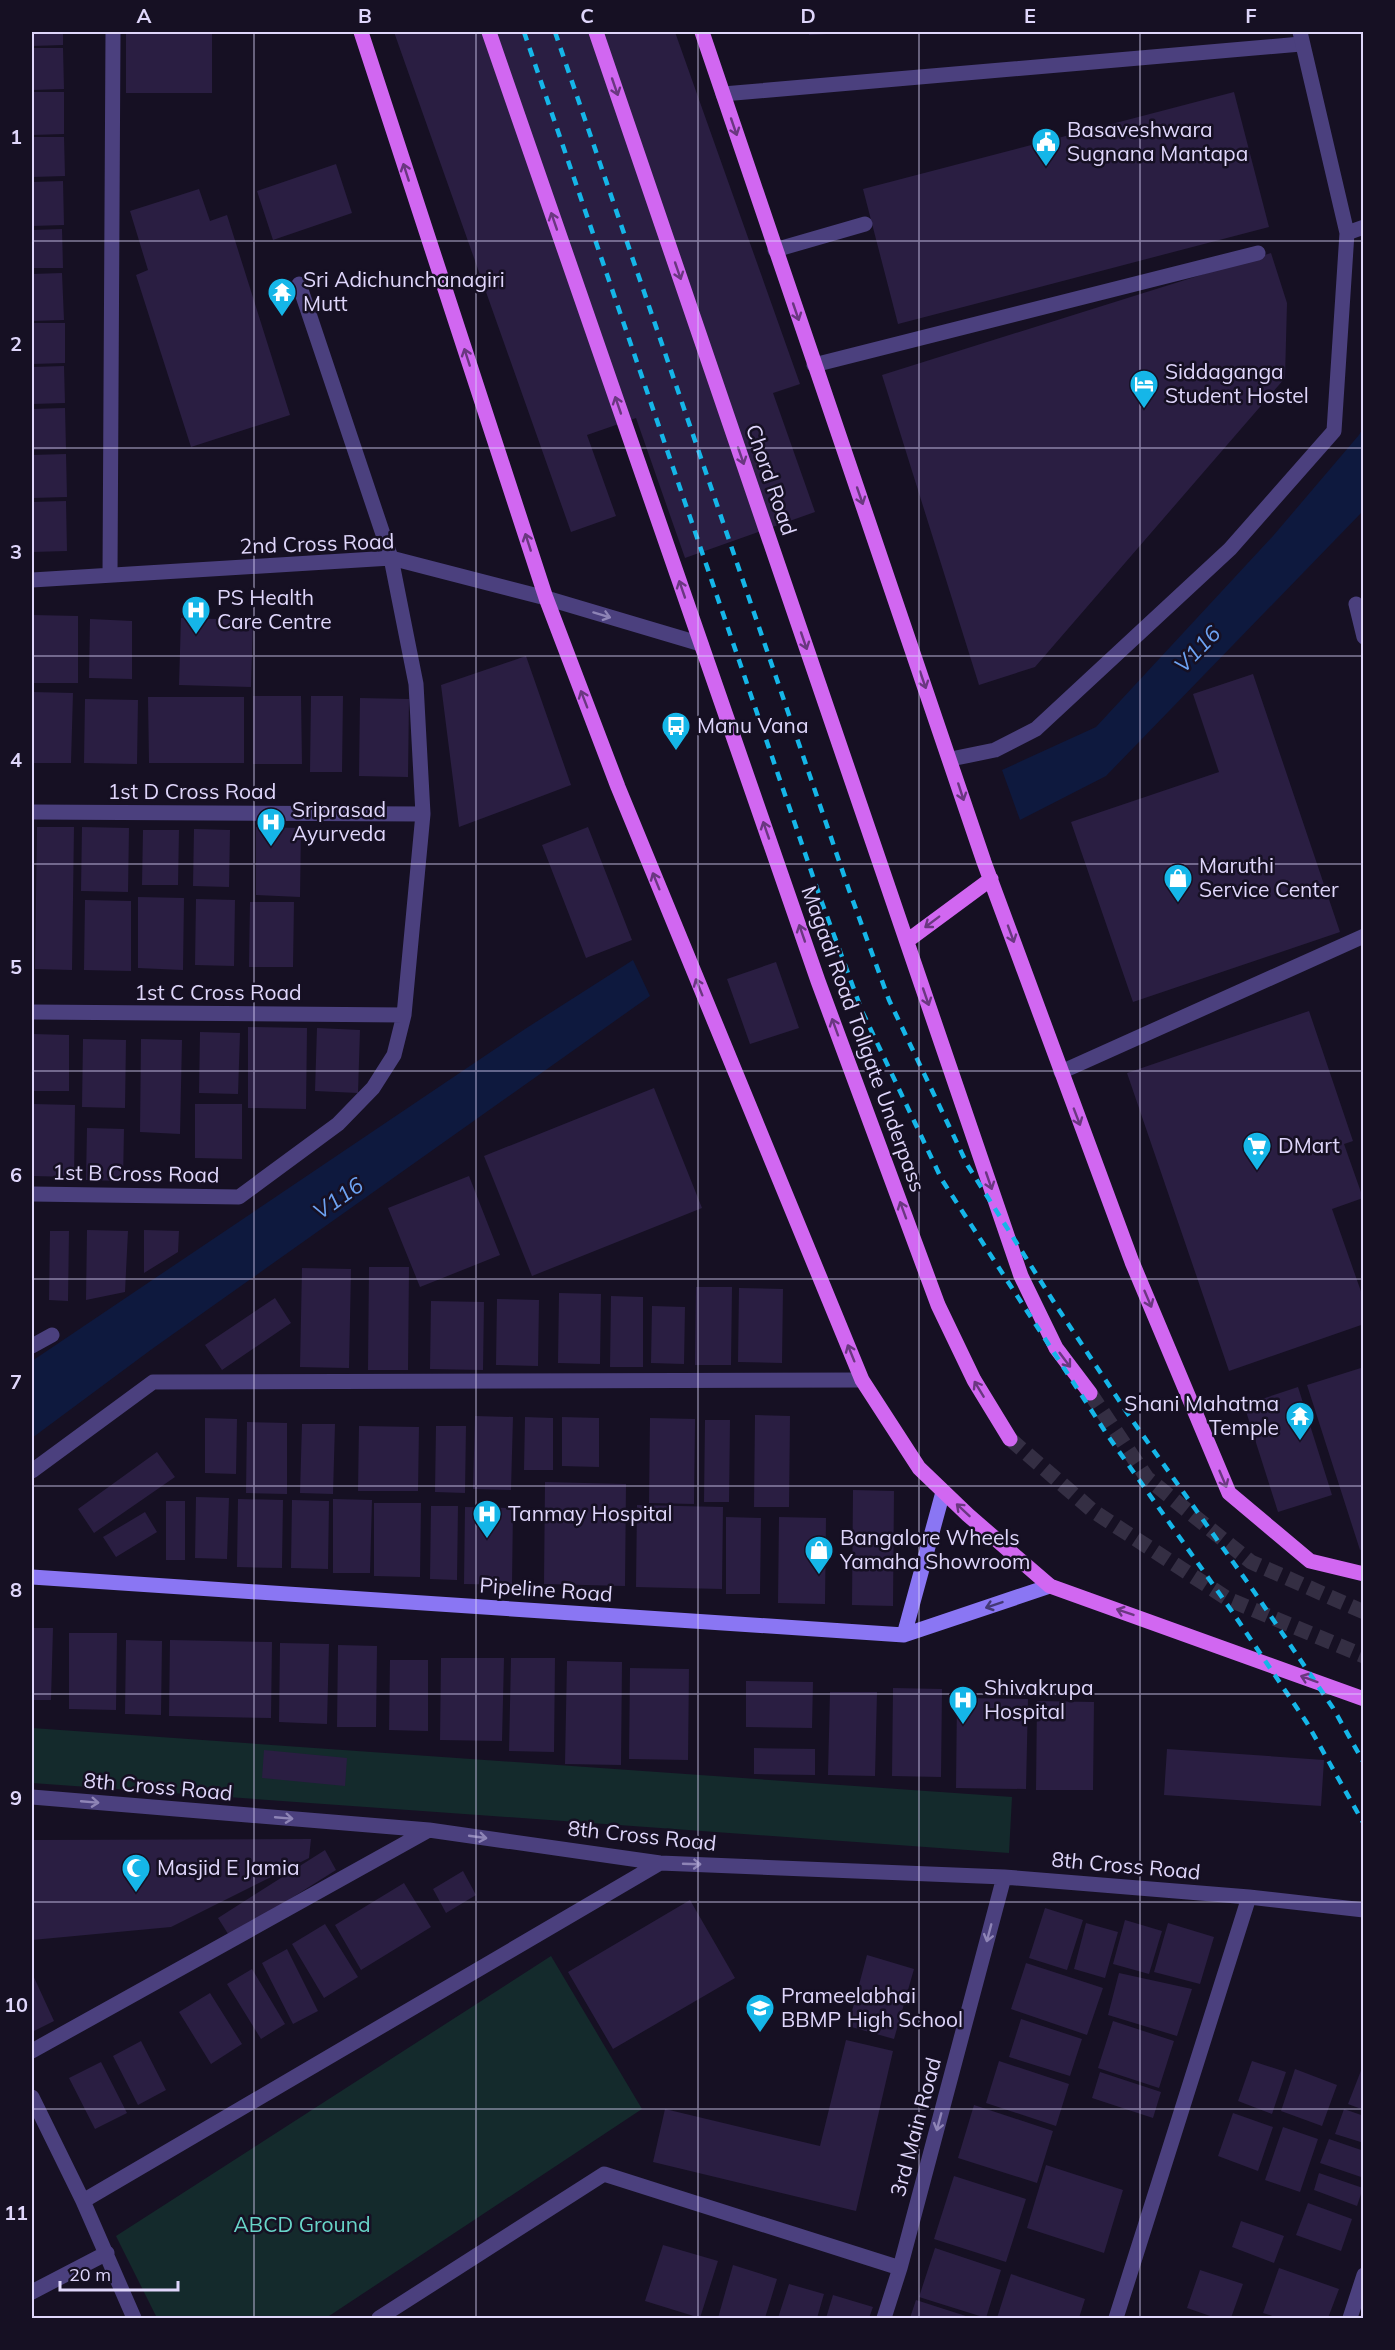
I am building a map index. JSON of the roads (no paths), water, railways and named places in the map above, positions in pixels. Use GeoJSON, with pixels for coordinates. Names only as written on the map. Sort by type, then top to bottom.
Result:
{"type":"FeatureCollection","features":[{"type":"Feature","properties":{"kind":"main road"},"geometry":{"type":"LineString","coordinates":[[361,32],[546,598],[618,787],[862,1380],[919,1468],[1050,1586],[1364,1699]]}},
{"type":"Feature","properties":{"kind":"main road"},"geometry":{"type":"LineString","coordinates":[[489,32],[701,644]]}},
{"type":"Feature","properties":{"kind":"main road","name":"Chord Road"},"geometry":{"type":"LineString","coordinates":[[596,32],[907,941]]}},
{"type":"Feature","properties":{"kind":"main road"},"geometry":{"type":"LineString","coordinates":[[702,32],[814,365],[951,759],[984,862],[1132,1262],[1228,1493],[1310,1561],[1364,1574]]}},
{"type":"Feature","properties":{"kind":"main road","name":"Magadi Road Tollgate Underpass"},"geometry":{"type":"LineString","coordinates":[[701,644],[818,981],[938,1305],[974,1380],[1010,1439]]}},
{"type":"Feature","properties":{"kind":"main road"},"geometry":{"type":"LineString","coordinates":[[991,879],[907,941],[1021,1276],[1056,1348],[1090,1394]]}},
{"type":"Feature","properties":{"kind":"main road"},"geometry":{"type":"LineString","coordinates":[[904,1635],[944,1492]]}},
{"type":"Feature","properties":{"kind":"main road","name":"Pipeline Road"},"geometry":{"type":"LineString","coordinates":[[32,1577],[904,1635],[1050,1586]]}},
{"type":"Feature","properties":{"kind":"street"},"geometry":{"type":"LineString","coordinates":[[110,575],[113,32]]}},
{"type":"Feature","properties":{"kind":"street"},"geometry":{"type":"LineString","coordinates":[[723,94],[1300,38],[1347,232],[1334,431],[1230,549],[1036,729],[995,750],[951,759]]}},
{"type":"Feature","properties":{"kind":"street"},"geometry":{"type":"LineString","coordinates":[[775,250],[865,224]]}},
{"type":"Feature","properties":{"kind":"street"},"geometry":{"type":"LineString","coordinates":[[1347,232],[1364,227]]}},
{"type":"Feature","properties":{"kind":"street"},"geometry":{"type":"LineString","coordinates":[[814,365],[1258,253]]}},
{"type":"Feature","properties":{"kind":"street"},"geometry":{"type":"LineString","coordinates":[[299,284],[391,558],[416,684],[423,814],[404,1015]]}},
{"type":"Feature","properties":{"kind":"street","name":"2nd Cross Road"},"geometry":{"type":"LineString","coordinates":[[32,580],[391,558],[546,598],[701,644]]}},
{"type":"Feature","properties":{"kind":"street"},"geometry":{"type":"LineString","coordinates":[[1356,604],[1364,637]]}},
{"type":"Feature","properties":{"kind":"street","name":"1st D Cross Road"},"geometry":{"type":"LineString","coordinates":[[32,812],[423,814]]}},
{"type":"Feature","properties":{"kind":"street"},"geometry":{"type":"LineString","coordinates":[[1061,1072],[1364,936]]}},
{"type":"Feature","properties":{"kind":"street","name":"1st C Cross Road"},"geometry":{"type":"LineString","coordinates":[[32,1012],[404,1015]]}},
{"type":"Feature","properties":{"kind":"street","name":"1st B Cross Road"},"geometry":{"type":"LineString","coordinates":[[32,1194],[239,1197],[338,1124],[373,1088],[394,1055],[404,1015]]}},
{"type":"Feature","properties":{"kind":"street"},"geometry":{"type":"LineString","coordinates":[[32,1346],[52,1335]]}},
{"type":"Feature","properties":{"kind":"street"},"geometry":{"type":"LineString","coordinates":[[32,1471],[153,1382],[862,1380]]}},
{"type":"Feature","properties":{"kind":"street","name":"8th Cross Road"},"geometry":{"type":"LineString","coordinates":[[32,1797],[429,1830],[660,1863],[1004,1877],[1249,1897],[1364,1910]]}},
{"type":"Feature","properties":{"kind":"street"},"geometry":{"type":"LineString","coordinates":[[32,2051],[429,1830]]}},
{"type":"Feature","properties":{"kind":"street"},"geometry":{"type":"LineString","coordinates":[[83,2201],[660,1863]]}},
{"type":"Feature","properties":{"kind":"street","name":"3rd Main Road"},"geometry":{"type":"LineString","coordinates":[[884,2319],[900,2268],[1004,1877]]}},
{"type":"Feature","properties":{"kind":"street"},"geometry":{"type":"LineString","coordinates":[[1116,2319],[1249,1897]]}},
{"type":"Feature","properties":{"kind":"street"},"geometry":{"type":"LineString","coordinates":[[32,2097],[107,2253],[134,2319]]}},
{"type":"Feature","properties":{"kind":"street"},"geometry":{"type":"LineString","coordinates":[[379,2319],[604,2174],[900,2268]]}},
{"type":"Feature","properties":{"kind":"street"},"geometry":{"type":"LineString","coordinates":[[32,2292],[107,2253]]}},
{"type":"Feature","properties":{"kind":"street"},"geometry":{"type":"LineString","coordinates":[[1350,2319],[1364,2275]]}},
{"type":"Feature","properties":{"kind":"water","name":"V116"},"geometry":{"type":"Polygon","coordinates":[[[1363,428],[1363,511],[1106,776],[1020,820],[1002,770],[1096,727],[1273,536],[1363,428]]]}},
{"type":"Feature","properties":{"kind":"water","name":"V116"},"geometry":{"type":"Polygon","coordinates":[[[633,960],[650,996],[152,1349],[32,1438],[32,1361],[525,1029],[633,960]]]}},
{"type":"Feature","properties":{"kind":"tunnel"},"geometry":{"type":"LineString","coordinates":[[1090,1393],[1147,1478],[1251,1562],[1364,1612]]}},
{"type":"Feature","properties":{"kind":"tunnel"},"geometry":{"type":"LineString","coordinates":[[1010,1439],[1093,1511],[1228,1599],[1364,1656]]}},
{"type":"Feature","properties":{"kind":"railway"},"geometry":{"type":"LineString","coordinates":[[524,32],[821,900],[862,1011],[942,1180],[1108,1436],[1231,1610],[1307,1723],[1364,1824]]}},
{"type":"Feature","properties":{"kind":"railway"},"geometry":{"type":"LineString","coordinates":[[555,32],[849,890],[889,1000],[968,1166],[1132,1420],[1255,1593],[1333,1708],[1364,1763]]}},
{"type":"Feature","properties":{"kind":"place","name":"Basaveshwara Sugnana Mantapa"},"geometry":{"type":"Point","coordinates":[1046,168]}},
{"type":"Feature","properties":{"kind":"place","name":"Sri Adichunchanagiri Mutt"},"geometry":{"type":"Point","coordinates":[282,318]}},
{"type":"Feature","properties":{"kind":"place","name":"Siddaganga Student Hostel"},"geometry":{"type":"Point","coordinates":[1144,410]}},
{"type":"Feature","properties":{"kind":"place","name":"PS Health Care Centre"},"geometry":{"type":"Point","coordinates":[196,636]}},
{"type":"Feature","properties":{"kind":"place","name":"Manu Vana"},"geometry":{"type":"Point","coordinates":[676,752]}},
{"type":"Feature","properties":{"kind":"place","name":"Sriprasad Ayurveda"},"geometry":{"type":"Point","coordinates":[271,848]}},
{"type":"Feature","properties":{"kind":"place","name":"Maruthi Service Center"},"geometry":{"type":"Point","coordinates":[1178,904]}},
{"type":"Feature","properties":{"kind":"place","name":"DMart"},"geometry":{"type":"Point","coordinates":[1257,1172]}},
{"type":"Feature","properties":{"kind":"place","name":"Shani Mahatma Temple"},"geometry":{"type":"Point","coordinates":[1300,1442]}},
{"type":"Feature","properties":{"kind":"place","name":"Tanmay Hospital"},"geometry":{"type":"Point","coordinates":[487,1540]}},
{"type":"Feature","properties":{"kind":"place","name":"Bangalore Wheels Yamaha Showroom"},"geometry":{"type":"Point","coordinates":[819,1576]}},
{"type":"Feature","properties":{"kind":"place","name":"Shivakrupa Hospital"},"geometry":{"type":"Point","coordinates":[963,1726]}},
{"type":"Feature","properties":{"kind":"place","name":"Masjid E Jamia"},"geometry":{"type":"Point","coordinates":[136,1894]}},
{"type":"Feature","properties":{"kind":"place","name":"Prameelabhai BBMP High School"},"geometry":{"type":"Point","coordinates":[760,2034]}},
{"type":"Feature","properties":{"kind":"park label","name":"ABCD Ground"},"geometry":{"type":"Point","coordinates":[302,2225]}}]}
